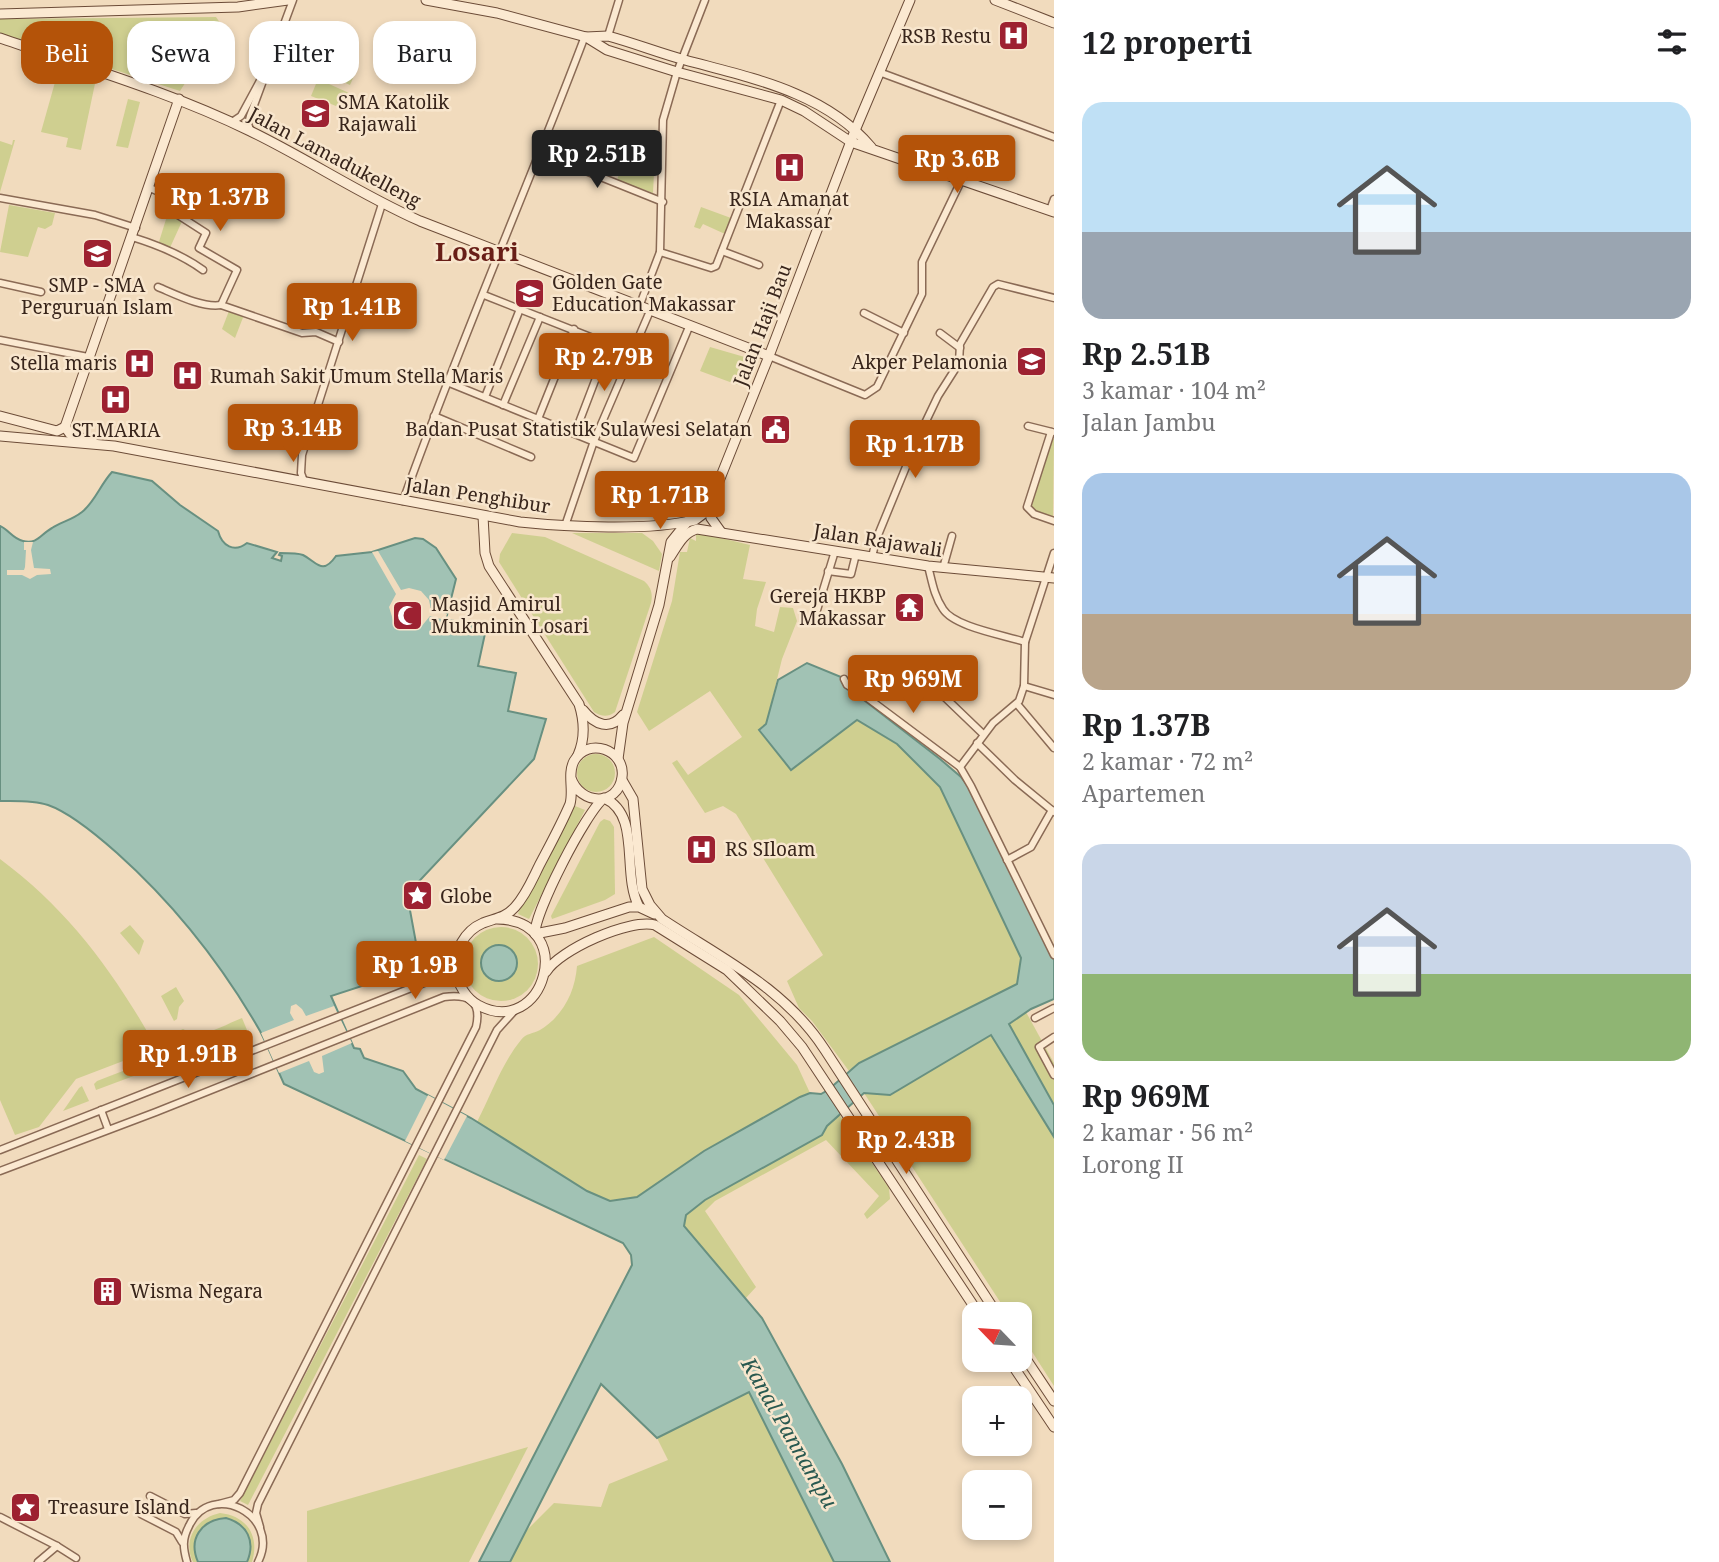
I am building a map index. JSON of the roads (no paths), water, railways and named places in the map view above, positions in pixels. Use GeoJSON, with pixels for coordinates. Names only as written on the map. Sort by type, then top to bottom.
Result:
{"type":"FeatureCollection","features":[{"type":"Feature","properties":{"kind":"main road"},"geometry":{"type":"LineString","coordinates":[[0,14],[288,0]]}},
{"type":"Feature","properties":{"kind":"main road"},"geometry":{"type":"LineString","coordinates":[[426,0],[497,13],[585,36],[608,36],[736,74],[802,96],[856,128],[872,148]]}},
{"type":"Feature","properties":{"kind":"main road"},"geometry":{"type":"LineString","coordinates":[[471,0],[497,13]]}},
{"type":"Feature","properties":{"kind":"main road","name":"Jalan Haji Bau"},"geometry":{"type":"LineString","coordinates":[[709,506],[856,128],[909,0]]}},
{"type":"Feature","properties":{"kind":"main road"},"geometry":{"type":"LineString","coordinates":[[995,0],[1054,23]]}},
{"type":"Feature","properties":{"kind":"main road"},"geometry":{"type":"LineString","coordinates":[[585,36],[607,50],[781,100],[804,111],[851,142],[1052,211]]}},
{"type":"Feature","properties":{"kind":"main road","name":"Jalan Lamadukelleng"},"geometry":{"type":"LineString","coordinates":[[0,38],[179,99],[251,132],[382,204],[500,253],[769,356]]}},
{"type":"Feature","properties":{"kind":"main road"},"geometry":{"type":"LineString","coordinates":[[65,428],[179,99]]}},
{"type":"Feature","properties":{"kind":"main road","name":"Jalan Penghibur"},"geometry":{"type":"LineString","coordinates":[[0,416],[57,431],[65,428],[70,435],[99,444]]}},
{"type":"Feature","properties":{"kind":"main road","name":"Jalan Penghibur"},"geometry":{"type":"LineString","coordinates":[[0,436],[99,444],[483,516],[565,526],[644,525],[688,521]]}},
{"type":"Feature","properties":{"kind":"main road"},"geometry":{"type":"LineString","coordinates":[[662,919],[650,905],[642,889],[633,799],[622,780],[618,759],[626,711],[659,605],[671,542],[688,521],[699,517],[709,506]]}},
{"type":"Feature","properties":{"kind":"main road"},"geometry":{"type":"LineString","coordinates":[[709,506],[711,518],[721,532]]}},
{"type":"Feature","properties":{"kind":"main road"},"geometry":{"type":"LineString","coordinates":[[483,516],[485,553],[489,566],[579,704],[590,719],[601,724],[616,723],[626,711]]}},
{"type":"Feature","properties":{"kind":"main road","name":"Jalan Rajawali"},"geometry":{"type":"LineString","coordinates":[[670,557],[682,537],[697,529],[928,566],[1050,577]]}},
{"type":"Feature","properties":{"kind":"main road"},"geometry":{"type":"LineString","coordinates":[[579,704],[583,720],[582,742],[571,767],[573,792],[570,804],[514,909],[467,934],[456,960],[460,986],[473,1001],[493,1010],[519,1007],[539,990],[546,972],[557,959],[578,945],[633,925],[655,925],[727,970],[758,997],[802,1047],[971,1302]]}},
{"type":"Feature","properties":{"kind":"main road"},"geometry":{"type":"LineString","coordinates":[[577,757],[590,748],[601,748],[618,759]]}},
{"type":"Feature","properties":{"kind":"main road"},"geometry":{"type":"LineString","coordinates":[[571,778],[575,787],[585,797],[604,798],[615,805],[626,821],[630,884],[639,907]]}},
{"type":"Feature","properties":{"kind":"main road"},"geometry":{"type":"LineString","coordinates":[[535,934],[541,908],[590,813],[604,798],[613,793],[622,780]]}},
{"type":"Feature","properties":{"kind":"main road"},"geometry":{"type":"LineString","coordinates":[[535,934],[565,928],[619,908],[639,907],[725,958],[779,997],[815,1034],[989,1302]]}},
{"type":"Feature","properties":{"kind":"main road"},"geometry":{"type":"LineString","coordinates":[[497,919],[517,922],[535,934],[545,952],[546,972]]}},
{"type":"Feature","properties":{"kind":"main road"},"geometry":{"type":"LineString","coordinates":[[1032,1368],[1054,1401]]}},
{"type":"Feature","properties":{"kind":"main road"},"geometry":{"type":"LineString","coordinates":[[1044,1386],[1032,1394],[1054,1427]]}},
{"type":"Feature","properties":{"kind":"street"},"geometry":{"type":"LineString","coordinates":[[285,21],[293,0]]}},
{"type":"Feature","properties":{"kind":"street"},"geometry":{"type":"LineString","coordinates":[[608,36],[619,0]]}},
{"type":"Feature","properties":{"kind":"street"},"geometry":{"type":"LineString","coordinates":[[639,307],[660,252],[663,120],[677,72],[705,0]]}},
{"type":"Feature","properties":{"kind":"street"},"geometry":{"type":"LineString","coordinates":[[403,501],[447,382],[541,153],[585,36]]}},
{"type":"Feature","properties":{"kind":"street"},"geometry":{"type":"LineString","coordinates":[[879,72],[1054,137]]}},
{"type":"Feature","properties":{"kind":"street"},"geometry":{"type":"LineString","coordinates":[[229,122],[234,122],[241,116],[258,84]]}},
{"type":"Feature","properties":{"kind":"street"},"geometry":{"type":"LineString","coordinates":[[251,132],[248,124],[262,84]]}},
{"type":"Feature","properties":{"kind":"street"},"geometry":{"type":"LineString","coordinates":[[660,252],[710,268],[716,266],[781,100]]}},
{"type":"Feature","properties":{"kind":"street"},"geometry":{"type":"LineString","coordinates":[[541,153],[663,202]]}},
{"type":"Feature","properties":{"kind":"street"},"geometry":{"type":"LineString","coordinates":[[769,356],[865,394],[881,382],[923,290],[922,262],[961,181]]}},
{"type":"Feature","properties":{"kind":"street"},"geometry":{"type":"LineString","coordinates":[[150,188],[181,202],[176,212],[178,215],[206,233],[200,248],[237,270],[220,305]]}},
{"type":"Feature","properties":{"kind":"street"},"geometry":{"type":"LineString","coordinates":[[0,198],[96,215],[185,257],[203,270]]}},
{"type":"Feature","properties":{"kind":"street"},"geometry":{"type":"LineString","coordinates":[[1052,211],[1054,199]]}},
{"type":"Feature","properties":{"kind":"street"},"geometry":{"type":"LineString","coordinates":[[304,481],[300,464],[382,204]]}},
{"type":"Feature","properties":{"kind":"street"},"geometry":{"type":"LineString","coordinates":[[723,251],[759,265]]}},
{"type":"Feature","properties":{"kind":"street"},"geometry":{"type":"LineString","coordinates":[[0,283],[41,292]]}},
{"type":"Feature","properties":{"kind":"street"},"geometry":{"type":"LineString","coordinates":[[872,557],[876,540],[917,440],[938,396],[959,363],[960,348],[993,287],[998,284],[1054,298]]}},
{"type":"Feature","properties":{"kind":"street"},"geometry":{"type":"LineString","coordinates":[[158,286],[199,302],[220,305],[302,333],[316,332],[338,342]]}},
{"type":"Feature","properties":{"kind":"street"},"geometry":{"type":"LineString","coordinates":[[484,295],[631,353]]}},
{"type":"Feature","properties":{"kind":"street"},"geometry":{"type":"LineString","coordinates":[[485,397],[520,309]]}},
{"type":"Feature","properties":{"kind":"street"},"geometry":{"type":"LineString","coordinates":[[565,526],[594,441],[650,311]]}},
{"type":"Feature","properties":{"kind":"street"},"geometry":{"type":"LineString","coordinates":[[864,313],[904,333]]}},
{"type":"Feature","properties":{"kind":"street"},"geometry":{"type":"LineString","coordinates":[[503,405],[540,317]]}},
{"type":"Feature","properties":{"kind":"street"},"geometry":{"type":"LineString","coordinates":[[447,382],[634,458],[689,327]]}},
{"type":"Feature","properties":{"kind":"street"},"geometry":{"type":"LineString","coordinates":[[538,419],[574,329]]}},
{"type":"Feature","properties":{"kind":"street"},"geometry":{"type":"LineString","coordinates":[[940,333],[960,348]]}},
{"type":"Feature","properties":{"kind":"street"},"geometry":{"type":"LineString","coordinates":[[0,340],[88,357]]}},
{"type":"Feature","properties":{"kind":"street"},"geometry":{"type":"LineString","coordinates":[[575,433],[609,344]]}},
{"type":"Feature","properties":{"kind":"street"},"geometry":{"type":"LineString","coordinates":[[434,416],[531,457]]}},
{"type":"Feature","properties":{"kind":"street"},"geometry":{"type":"LineString","coordinates":[[1028,426],[1052,433],[1027,507],[1034,514],[1054,521]]}},
{"type":"Feature","properties":{"kind":"street"},"geometry":{"type":"LineString","coordinates":[[943,568],[952,536]]}},
{"type":"Feature","properties":{"kind":"street"},"geometry":{"type":"LineString","coordinates":[[817,610],[835,551]]}},
{"type":"Feature","properties":{"kind":"street"},"geometry":{"type":"LineString","coordinates":[[960,767],[983,734],[1017,704],[1024,687],[1025,642],[1050,577],[1054,553]]}},
{"type":"Feature","properties":{"kind":"street"},"geometry":{"type":"LineString","coordinates":[[828,571],[850,574],[856,554]]}},
{"type":"Feature","properties":{"kind":"street"},"geometry":{"type":"LineString","coordinates":[[928,566],[935,594],[949,616],[1025,642]]}},
{"type":"Feature","properties":{"kind":"street"},"geometry":{"type":"LineString","coordinates":[[844,679],[847,685],[960,767],[1054,955]]}},
{"type":"Feature","properties":{"kind":"street"},"geometry":{"type":"LineString","coordinates":[[932,685],[983,734]]}},
{"type":"Feature","properties":{"kind":"street"},"geometry":{"type":"LineString","coordinates":[[1024,687],[1054,695]]}},
{"type":"Feature","properties":{"kind":"street"},"geometry":{"type":"LineString","coordinates":[[1017,704],[1054,748]]}},
{"type":"Feature","properties":{"kind":"street"},"geometry":{"type":"LineString","coordinates":[[977,743],[1053,811],[1031,847],[1007,860]]}},
{"type":"Feature","properties":{"kind":"street"},"geometry":{"type":"LineString","coordinates":[[0,1150],[435,979],[446,972],[456,960]]}},
{"type":"Feature","properties":{"kind":"street"},"geometry":{"type":"LineString","coordinates":[[0,1171],[444,998],[458,996],[473,1001],[478,1008],[476,1027],[240,1493],[234,1500],[190,1515],[150,1496]]}},
{"type":"Feature","properties":{"kind":"street"},"geometry":{"type":"LineString","coordinates":[[258,1562],[262,1555],[263,1541],[256,1513],[258,1504],[497,1030],[511,1012],[519,1007]]}},
{"type":"Feature","properties":{"kind":"street"},"geometry":{"type":"LineString","coordinates":[[1035,1018],[1054,1008]]}},
{"type":"Feature","properties":{"kind":"street"},"geometry":{"type":"LineString","coordinates":[[1054,1037],[1040,1045],[1039,1049],[1054,1075]]}},
{"type":"Feature","properties":{"kind":"street"},"geometry":{"type":"LineString","coordinates":[[101,1110],[108,1129]]}},
{"type":"Feature","properties":{"kind":"street"},"geometry":{"type":"LineString","coordinates":[[219,1504],[243,1509],[260,1527]]}},
{"type":"Feature","properties":{"kind":"street"},"geometry":{"type":"LineString","coordinates":[[183,1550],[184,1535],[192,1518],[204,1509]]}},
{"type":"Feature","properties":{"kind":"street"},"geometry":{"type":"LineString","coordinates":[[141,1514],[176,1532],[187,1562]]}},
{"type":"Feature","properties":{"kind":"street"},"geometry":{"type":"LineString","coordinates":[[1,1518],[57,1546],[76,1559]]}},
{"type":"Feature","properties":{"kind":"street"},"geometry":{"type":"LineString","coordinates":[[38,1562],[57,1546]]}},
{"type":"Feature","properties":{"kind":"water","name":"Kanal Pannampu"},"geometry":{"type":"Polygon","coordinates":[[[112,472],[152,481],[180,505],[218,531],[222,541],[229,546],[233,548],[247,543],[277,552],[272,558],[281,561],[280,553],[298,554],[323,566],[336,556],[372,552],[415,538],[423,539],[436,548],[456,579],[446,619],[486,629],[478,666],[516,673],[508,711],[546,719],[534,759],[407,894],[419,959],[413,963],[411,970],[331,996],[354,1048],[360,1049],[364,1058],[403,1071],[416,1089],[471,1118],[587,1191],[610,1201],[637,1197],[704,1151],[800,1097],[810,1093],[821,1094],[828,1090],[859,1063],[1017,984],[1021,958],[940,787],[897,744],[857,720],[791,770],[759,730],[766,724],[778,680],[807,663],[841,677],[843,684],[940,759],[961,777],[969,788],[1054,960],[1054,999],[1031,1009],[1009,1024],[1054,1105],[1054,1137],[991,1035],[890,1095],[864,1093],[827,1126],[822,1135],[705,1200],[686,1215],[684,1226],[762,1318],[842,1464],[890,1562],[834,1562],[749,1392],[657,1438],[601,1384],[510,1562],[479,1562],[632,1265],[631,1255],[623,1243],[284,1084],[260,1031],[230,983],[196,936],[138,873],[93,833],[57,809],[36,802],[0,801],[0,526],[20,540],[35,540],[82,512],[112,472]]]}},
{"type":"Feature","properties":{"kind":"water"},"geometry":{"type":"Polygon","coordinates":[[[499,945],[512,950],[517,963],[512,976],[499,981],[486,976],[481,963],[486,950],[499,945]]]}},
{"type":"Feature","properties":{"kind":"water"},"geometry":{"type":"Polygon","coordinates":[[[226,1518],[239,1524],[248,1534],[250,1554],[247,1562],[198,1562],[195,1546],[199,1532],[210,1522],[226,1518]]]}},
{"type":"Feature","properties":{"kind":"place","name":"RSB Restu"},"geometry":{"type":"Point","coordinates":[1014,36]}},
{"type":"Feature","properties":{"kind":"place","name":"SMA Katolik Rajawali"},"geometry":{"type":"Point","coordinates":[315,113]}},
{"type":"Feature","properties":{"kind":"place","name":"RSIA Amanat Makassar"},"geometry":{"type":"Point","coordinates":[789,168]}},
{"type":"Feature","properties":{"kind":"place","name":"SMP - SMA Perguruan Islam"},"geometry":{"type":"Point","coordinates":[97,254]}},
{"type":"Feature","properties":{"kind":"place","name":"Golden Gate Education Makassar"},"geometry":{"type":"Point","coordinates":[529,293]}},
{"type":"Feature","properties":{"kind":"place","name":"Akper Pelamonia"},"geometry":{"type":"Point","coordinates":[1031,362]}},
{"type":"Feature","properties":{"kind":"place","name":"Stella maris"},"geometry":{"type":"Point","coordinates":[140,363]}},
{"type":"Feature","properties":{"kind":"place","name":"Rumah Sakit Umum Stella Maris"},"geometry":{"type":"Point","coordinates":[187,376]}},
{"type":"Feature","properties":{"kind":"place","name":"ST.MARIA"},"geometry":{"type":"Point","coordinates":[116,399]}},
{"type":"Feature","properties":{"kind":"place","name":"Badan Pusat Statistik Sulawesi Selatan"},"geometry":{"type":"Point","coordinates":[775,429]}},
{"type":"Feature","properties":{"kind":"place","name":"Gereja HKBP Makassar"},"geometry":{"type":"Point","coordinates":[909,607]}},
{"type":"Feature","properties":{"kind":"place","name":"Masjid Amirul Mukminin Losari"},"geometry":{"type":"Point","coordinates":[408,615]}},
{"type":"Feature","properties":{"kind":"place","name":"RS SIloam"},"geometry":{"type":"Point","coordinates":[702,849]}},
{"type":"Feature","properties":{"kind":"place","name":"Globe"},"geometry":{"type":"Point","coordinates":[417,896]}},
{"type":"Feature","properties":{"kind":"place","name":"Wisma Negara"},"geometry":{"type":"Point","coordinates":[107,1291]}},
{"type":"Feature","properties":{"kind":"place","name":"Treasure Island"},"geometry":{"type":"Point","coordinates":[25,1507]}},
{"type":"Feature","properties":{"kind":"district","name":"Losari"},"geometry":{"type":"Point","coordinates":[477,252]}}]}
